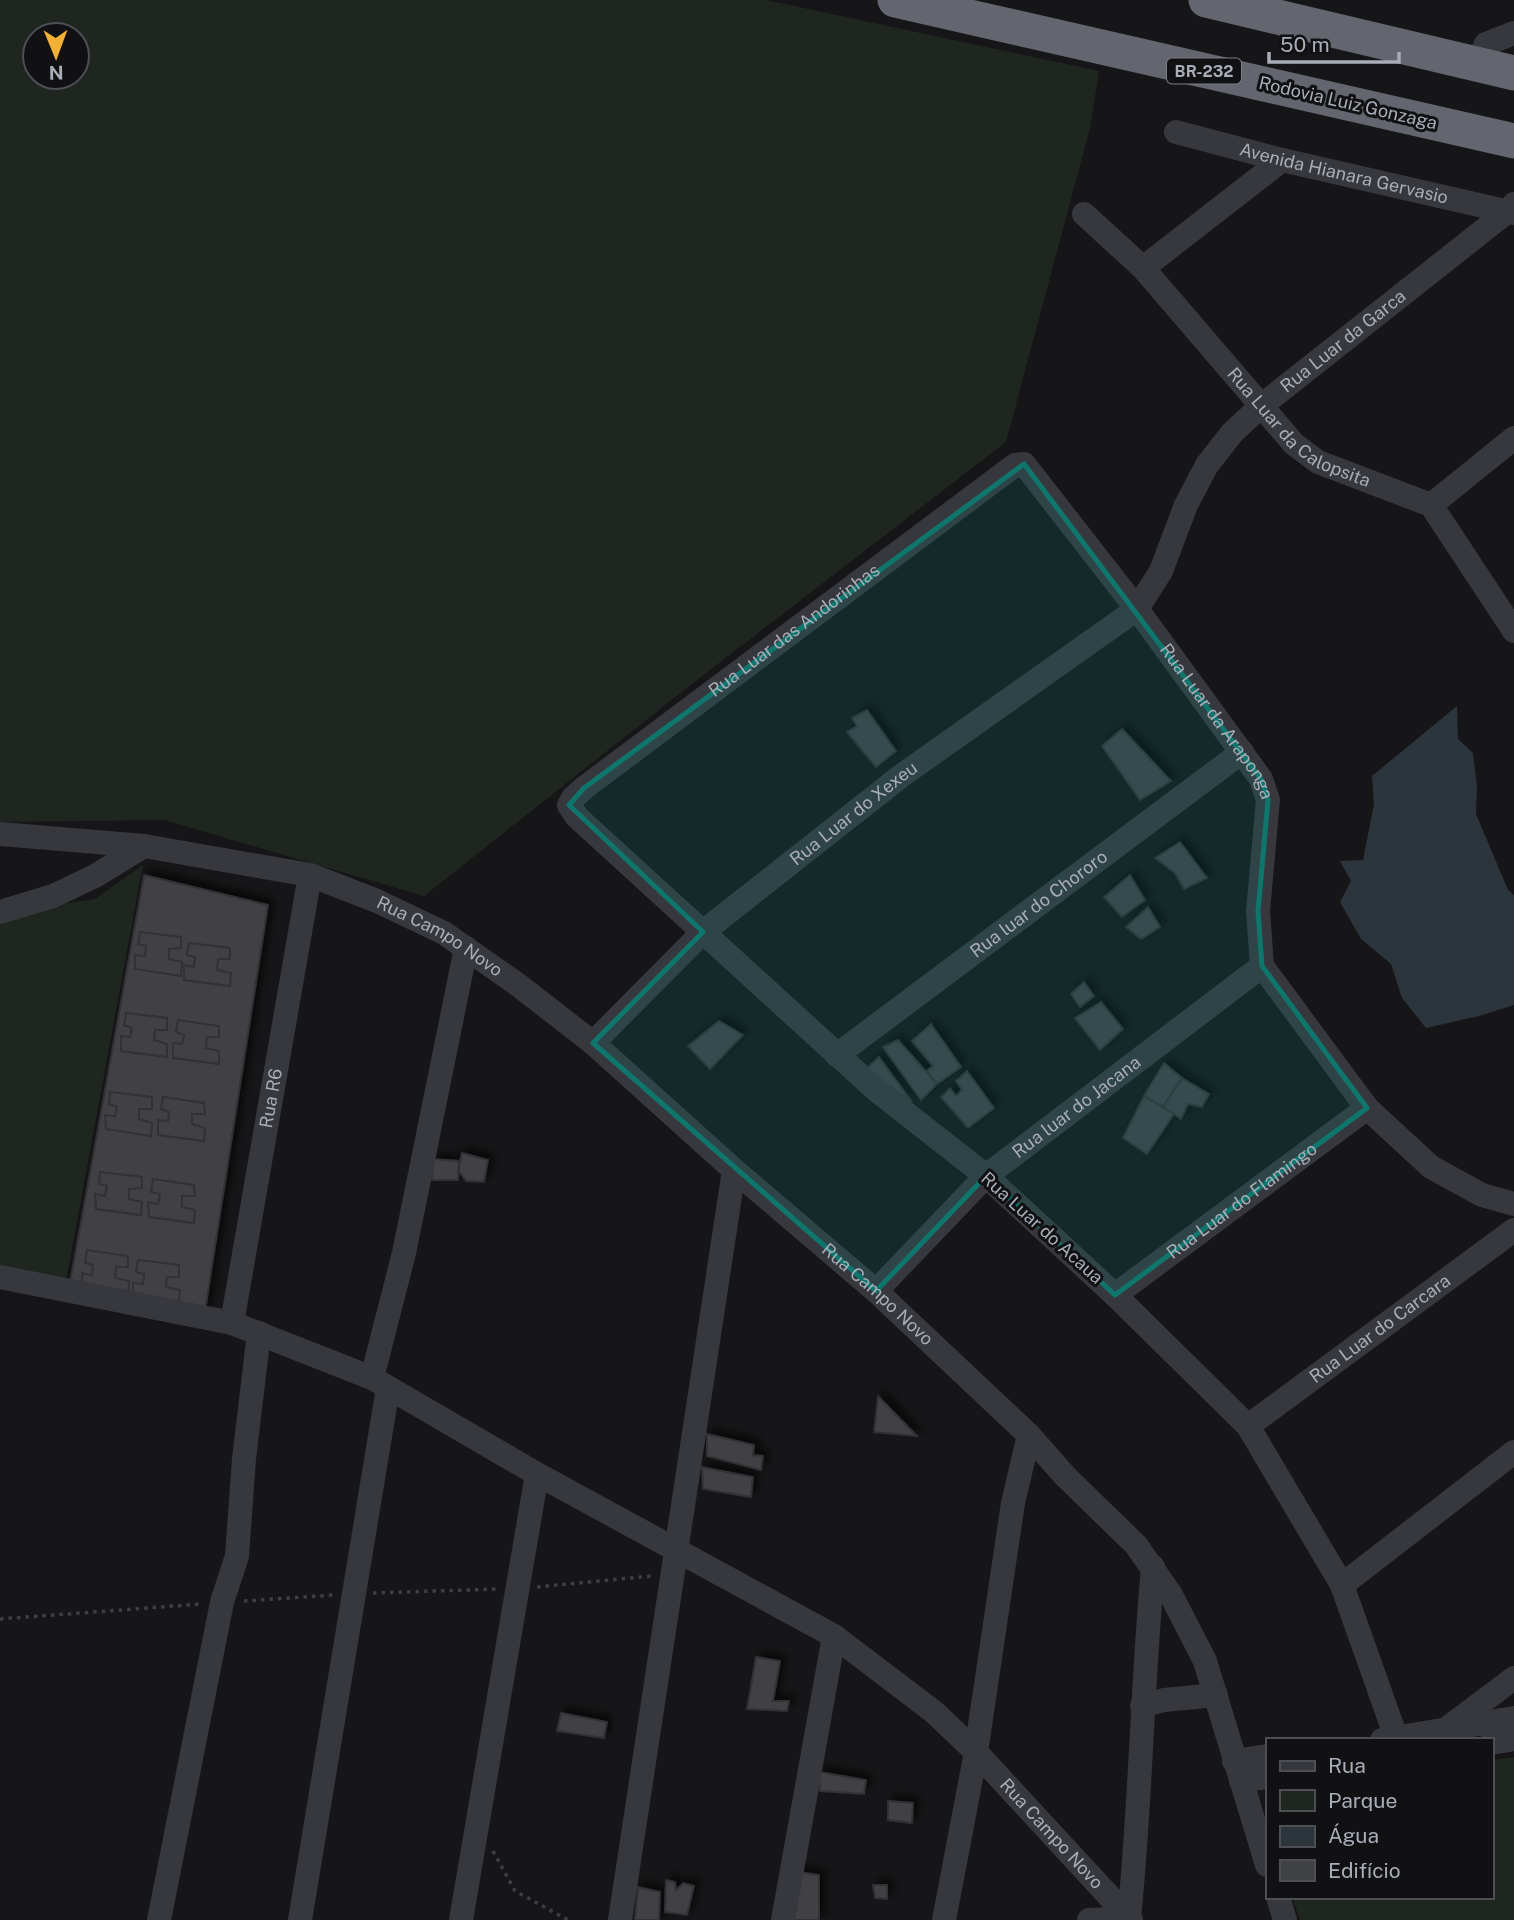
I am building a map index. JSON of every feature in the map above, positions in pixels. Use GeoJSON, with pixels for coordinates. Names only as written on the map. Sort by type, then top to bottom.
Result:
{"type":"FeatureCollection","features":[{"type":"Feature","properties":{"kind":"highway","name":"Rodovia Luiz Gonzaga"},"geometry":{"type":"LineString","coordinates":[[895,0],[1514,141]]}},
{"type":"Feature","properties":{"kind":"highway"},"geometry":{"type":"LineString","coordinates":[[1206,0],[1514,73]]}},
{"type":"Feature","properties":{"kind":"street"},"geometry":{"type":"LineString","coordinates":[[1477,64],[1486,44],[1514,33]]}},
{"type":"Feature","properties":{"kind":"street","name":"Avenida Hianara Gervasio"},"geometry":{"type":"LineString","coordinates":[[1176,132],[1282,160],[1512,209]]}},
{"type":"Feature","properties":{"kind":"street"},"geometry":{"type":"LineString","coordinates":[[1143,268],[1282,160]]}},
{"type":"Feature","properties":{"kind":"street","name":"Rua Luar da Garca"},"geometry":{"type":"LineString","coordinates":[[1137,609],[1161,571],[1186,505],[1207,465],[1232,433],[1261,406],[1512,209]]}},
{"type":"Feature","properties":{"kind":"street","name":"Rua Luar da Calopsita"},"geometry":{"type":"LineString","coordinates":[[1084,214],[1143,268],[1306,455],[1431,505]]}},
{"type":"Feature","properties":{"kind":"street"},"geometry":{"type":"LineString","coordinates":[[1514,438],[1431,505],[1514,631]]}},
{"type":"Feature","properties":{"kind":"street","name":"Rua Luar da Araponga"},"geometry":{"type":"LineString","coordinates":[[1024,464],[1137,609],[1261,779],[1268,800],[1258,911],[1262,966]]}},
{"type":"Feature","properties":{"kind":"street","name":"Rua Luar das Andorinhas"},"geometry":{"type":"LineString","coordinates":[[569,805],[584,788],[1015,465],[1024,464]]}},
{"type":"Feature","properties":{"kind":"street","name":"Rua Luar do Xexeu"},"geometry":{"type":"LineString","coordinates":[[593,1043],[703,932],[901,776],[1137,609]]}},
{"type":"Feature","properties":{"kind":"street","name":"Rua luar do Chororo"},"geometry":{"type":"LineString","coordinates":[[837,1055],[1242,752]]}},
{"type":"Feature","properties":{"kind":"street","name":"Rua Luar do Acaua"},"geometry":{"type":"LineString","coordinates":[[569,805],[577,817],[837,1055],[909,1118],[986,1176],[1115,1295],[1248,1426],[1342,1585],[1391,1738]]}},
{"type":"Feature","properties":{"kind":"street","name":"Rua Campo Novo"},"geometry":{"type":"LineString","coordinates":[[0,834],[144,846],[310,875],[377,901],[444,933],[517,984],[593,1043],[734,1170],[876,1292],[1029,1435],[1065,1476],[1136,1545],[1171,1595],[1205,1661],[1266,1862]]}},
{"type":"Feature","properties":{"kind":"street"},"geometry":{"type":"LineString","coordinates":[[0,912],[53,896],[96,876],[144,846]]}},
{"type":"Feature","properties":{"kind":"street","name":"Rua R6"},"geometry":{"type":"LineString","coordinates":[[232,1323],[310,875]]}},
{"type":"Feature","properties":{"kind":"street"},"geometry":{"type":"LineString","coordinates":[[300,1920],[354,1594],[380,1383],[466,948]]}},
{"type":"Feature","properties":{"kind":"street"},"geometry":{"type":"LineString","coordinates":[[1262,966],[1367,1108],[1431,1167],[1482,1195],[1514,1204]]}},
{"type":"Feature","properties":{"kind":"street","name":"Rua luar do Jacana"},"geometry":{"type":"LineString","coordinates":[[876,1292],[986,1176],[1262,966]]}},
{"type":"Feature","properties":{"kind":"street","name":"Rua Luar do Flamingo"},"geometry":{"type":"LineString","coordinates":[[1115,1295],[1367,1108]]}},
{"type":"Feature","properties":{"kind":"street"},"geometry":{"type":"LineString","coordinates":[[620,1920],[734,1170]]}},
{"type":"Feature","properties":{"kind":"street","name":"Rua Luar do Carcara"},"geometry":{"type":"LineString","coordinates":[[1248,1426],[1514,1230]]}},
{"type":"Feature","properties":{"kind":"street","name":"Rua Campo Novo"},"geometry":{"type":"LineString","coordinates":[[0,1277],[232,1323],[380,1383],[537,1474],[675,1560],[834,1636],[934,1712],[976,1752],[1130,1919]]}},
{"type":"Feature","properties":{"kind":"street"},"geometry":{"type":"LineString","coordinates":[[159,1920],[222,1602],[237,1556],[244,1459],[259,1334]]}},
{"type":"Feature","properties":{"kind":"street"},"geometry":{"type":"LineString","coordinates":[[944,1920],[976,1752],[1013,1503],[1029,1435]]}},
{"type":"Feature","properties":{"kind":"street"},"geometry":{"type":"LineString","coordinates":[[1342,1585],[1514,1452]]}},
{"type":"Feature","properties":{"kind":"street"},"geometry":{"type":"LineString","coordinates":[[461,1920],[537,1474]]}},
{"type":"Feature","properties":{"kind":"street"},"geometry":{"type":"LineString","coordinates":[[1089,1920],[1130,1919],[1153,1567]]}},
{"type":"Feature","properties":{"kind":"street"},"geometry":{"type":"LineString","coordinates":[[783,1920],[834,1636]]}},
{"type":"Feature","properties":{"kind":"street"},"geometry":{"type":"LineString","coordinates":[[1446,1735],[1514,1678]]}},
{"type":"Feature","properties":{"kind":"street"},"geometry":{"type":"LineString","coordinates":[[1142,1706],[1164,1700],[1216,1695]]}},
{"type":"Feature","properties":{"kind":"street"},"geometry":{"type":"LineString","coordinates":[[1405,1738],[1446,1735],[1514,1718]]}},
{"type":"Feature","properties":{"kind":"street"},"geometry":{"type":"LineString","coordinates":[[1493,1743],[1514,1739]]}},
{"type":"Feature","properties":{"kind":"street"},"geometry":{"type":"LineString","coordinates":[[1237,1771],[1266,1756]]}},
{"type":"Feature","properties":{"kind":"street"},"geometry":{"type":"LineString","coordinates":[[1237,1771],[1266,1777]]}},
{"type":"Feature","properties":{"kind":"street"},"geometry":{"type":"LineString","coordinates":[[1279,1899],[1285,1920]]}},
{"type":"Feature","properties":{"kind":"path"},"geometry":{"type":"LineString","coordinates":[[0,1619],[222,1602],[354,1594],[518,1589],[604,1582],[675,1560]]}},
{"type":"Feature","properties":{"kind":"path"},"geometry":{"type":"LineString","coordinates":[[479,1823],[515,1891],[568,1920]]}},
{"type":"Feature","properties":{"kind":"highlighted area"},"geometry":{"type":"Polygon","coordinates":[[[1024,464],[1261,779],[1268,800],[1258,911],[1262,966],[1367,1108],[1115,1295],[986,1176],[876,1291],[593,1043],[703,932],[569,805],[584,788],[1024,464]]]}},
{"type":"Feature","properties":{"kind":"green space"},"geometry":{"type":"Polygon","coordinates":[[[0,0],[766,0],[1099,71],[1090,128],[1006,442],[688,687],[424,896],[164,820],[0,822],[0,0]]]}},
{"type":"Feature","properties":{"kind":"green space"},"geometry":{"type":"Polygon","coordinates":[[[143,865],[66,1281],[0,1268],[0,919],[50,906],[95,899],[143,865]]]}},
{"type":"Feature","properties":{"kind":"green space"},"geometry":{"type":"Polygon","coordinates":[[[1514,1757],[1514,1920],[1300,1920],[1293,1899],[1493,1899],[1493,1760],[1514,1757]]]}},
{"type":"Feature","properties":{"kind":"water"},"geometry":{"type":"Polygon","coordinates":[[[1457,706],[1458,739],[1473,753],[1477,787],[1476,814],[1508,890],[1514,895],[1514,1005],[1426,1028],[1402,998],[1391,964],[1361,939],[1340,902],[1351,881],[1340,861],[1363,860],[1374,804],[1372,776],[1457,706]]]}},
{"type":"Feature","properties":{"kind":"building"},"geometry":{"type":"Polygon","coordinates":[[[867,710],[896,751],[876,767],[847,732],[857,726],[852,718],[867,710]]]}},
{"type":"Feature","properties":{"kind":"building"},"geometry":{"type":"Polygon","coordinates":[[[1122,729],[1171,781],[1140,800],[1102,746],[1122,729]]]}},
{"type":"Feature","properties":{"kind":"building"},"geometry":{"type":"Polygon","coordinates":[[[1180,842],[1207,878],[1184,889],[1175,873],[1155,858],[1180,842]]]}},
{"type":"Feature","properties":{"kind":"building"},"geometry":{"type":"Polygon","coordinates":[[[144,875],[268,905],[205,1311],[69,1288],[144,875]]]}},
{"type":"Feature","properties":{"kind":"building"},"geometry":{"type":"Polygon","coordinates":[[[1130,875],[1145,900],[1122,917],[1104,897],[1130,875]]]}},
{"type":"Feature","properties":{"kind":"building"},"geometry":{"type":"Polygon","coordinates":[[[1148,907],[1160,927],[1141,939],[1126,927],[1148,907]]]}},
{"type":"Feature","properties":{"kind":"building"},"geometry":{"type":"Polygon","coordinates":[[[140,932],[181,937],[181,948],[169,949],[169,959],[182,962],[181,976],[135,969],[135,955],[145,956],[146,946],[138,944],[140,932]]]}},
{"type":"Feature","properties":{"kind":"building"},"geometry":{"type":"Polygon","coordinates":[[[189,943],[230,948],[230,959],[218,959],[217,970],[231,973],[230,986],[184,980],[184,965],[194,967],[195,957],[187,955],[189,943]]]}},
{"type":"Feature","properties":{"kind":"building"},"geometry":{"type":"Polygon","coordinates":[[[1084,982],[1094,996],[1080,1007],[1071,994],[1084,982]]]}},
{"type":"Feature","properties":{"kind":"building"},"geometry":{"type":"Polygon","coordinates":[[[1101,1002],[1123,1029],[1100,1050],[1075,1018],[1101,1002]]]}},
{"type":"Feature","properties":{"kind":"building"},"geometry":{"type":"Polygon","coordinates":[[[126,1013],[167,1018],[167,1030],[155,1030],[154,1040],[167,1044],[167,1057],[121,1051],[121,1036],[130,1037],[132,1028],[124,1025],[126,1013]]]}},
{"type":"Feature","properties":{"kind":"building"},"geometry":{"type":"Polygon","coordinates":[[[178,1020],[219,1026],[219,1037],[207,1037],[206,1048],[219,1051],[219,1064],[173,1058],[173,1043],[182,1044],[184,1035],[176,1032],[178,1020]]]}},
{"type":"Feature","properties":{"kind":"building"},"geometry":{"type":"Polygon","coordinates":[[[719,1021],[743,1035],[710,1069],[688,1046],[719,1021]]]}},
{"type":"Feature","properties":{"kind":"building"},"geometry":{"type":"Polygon","coordinates":[[[931,1024],[961,1067],[937,1084],[927,1071],[933,1066],[912,1041],[931,1024]]]}},
{"type":"Feature","properties":{"kind":"building"},"geometry":{"type":"Polygon","coordinates":[[[898,1040],[937,1084],[921,1100],[883,1047],[898,1040]]]}},
{"type":"Feature","properties":{"kind":"building"},"geometry":{"type":"Polygon","coordinates":[[[879,1057],[912,1102],[866,1069],[879,1057]]]}},
{"type":"Feature","properties":{"kind":"building"},"geometry":{"type":"Polygon","coordinates":[[[1164,1063],[1182,1078],[1163,1107],[1144,1096],[1164,1063]]]}},
{"type":"Feature","properties":{"kind":"building"},"geometry":{"type":"Polygon","coordinates":[[[967,1071],[994,1108],[968,1128],[941,1097],[950,1088],[956,1096],[962,1090],[956,1081],[967,1071]]]}},
{"type":"Feature","properties":{"kind":"building"},"geometry":{"type":"Polygon","coordinates":[[[1182,1078],[1209,1094],[1202,1107],[1188,1104],[1181,1119],[1163,1107],[1182,1078]]]}},
{"type":"Feature","properties":{"kind":"building"},"geometry":{"type":"Polygon","coordinates":[[[110,1092],[152,1097],[152,1109],[139,1109],[139,1119],[152,1123],[151,1136],[106,1129],[105,1115],[115,1116],[117,1107],[109,1104],[110,1092]]]}},
{"type":"Feature","properties":{"kind":"building"},"geometry":{"type":"Polygon","coordinates":[[[1144,1096],[1174,1114],[1147,1154],[1123,1138],[1144,1096]]]}},
{"type":"Feature","properties":{"kind":"building"},"geometry":{"type":"Polygon","coordinates":[[[163,1097],[204,1103],[205,1114],[192,1114],[192,1124],[205,1128],[204,1141],[158,1135],[158,1120],[168,1121],[169,1112],[161,1109],[163,1097]]]}},
{"type":"Feature","properties":{"kind":"building"},"geometry":{"type":"Polygon","coordinates":[[[462,1153],[488,1160],[484,1182],[466,1181],[458,1170],[462,1153]]]}},
{"type":"Feature","properties":{"kind":"building"},"geometry":{"type":"Polygon","coordinates":[[[433,1159],[459,1161],[458,1180],[432,1180],[433,1159]]]}},
{"type":"Feature","properties":{"kind":"building"},"geometry":{"type":"Polygon","coordinates":[[[100,1172],[142,1177],[142,1188],[129,1189],[129,1199],[142,1202],[141,1215],[96,1209],[95,1194],[105,1196],[107,1186],[99,1184],[100,1172]]]}},
{"type":"Feature","properties":{"kind":"building"},"geometry":{"type":"Polygon","coordinates":[[[153,1179],[194,1185],[195,1196],[182,1196],[182,1207],[195,1210],[194,1223],[149,1217],[148,1202],[158,1204],[160,1194],[151,1192],[153,1179]]]}},
{"type":"Feature","properties":{"kind":"building"},"geometry":{"type":"Polygon","coordinates":[[[87,1250],[128,1256],[128,1267],[116,1267],[115,1278],[129,1281],[128,1294],[82,1288],[82,1273],[92,1275],[93,1265],[85,1263],[87,1250]]]}},
{"type":"Feature","properties":{"kind":"building"},"geometry":{"type":"Polygon","coordinates":[[[138,1260],[179,1265],[179,1277],[167,1277],[166,1287],[180,1290],[179,1304],[133,1298],[133,1283],[143,1284],[144,1274],[136,1272],[138,1260]]]}},
{"type":"Feature","properties":{"kind":"building"},"geometry":{"type":"Polygon","coordinates":[[[878,1396],[917,1436],[874,1432],[878,1396]]]}},
{"type":"Feature","properties":{"kind":"building"},"geometry":{"type":"Polygon","coordinates":[[[707,1434],[754,1445],[753,1455],[763,1456],[761,1470],[707,1456],[707,1434]]]}},
{"type":"Feature","properties":{"kind":"building"},"geometry":{"type":"Polygon","coordinates":[[[702,1467],[753,1477],[751,1497],[703,1489],[702,1467]]]}},
{"type":"Feature","properties":{"kind":"building"},"geometry":{"type":"Polygon","coordinates":[[[756,1657],[780,1661],[773,1701],[789,1701],[787,1711],[747,1709],[756,1657]]]}},
{"type":"Feature","properties":{"kind":"building"},"geometry":{"type":"Polygon","coordinates":[[[561,1713],[607,1722],[604,1738],[557,1731],[561,1713]]]}},
{"type":"Feature","properties":{"kind":"building"},"geometry":{"type":"Polygon","coordinates":[[[819,1772],[866,1780],[864,1794],[820,1791],[819,1772]]]}},
{"type":"Feature","properties":{"kind":"building"},"geometry":{"type":"Polygon","coordinates":[[[888,1801],[913,1803],[912,1823],[888,1820],[888,1801]]]}},
{"type":"Feature","properties":{"kind":"building"},"geometry":{"type":"Polygon","coordinates":[[[793,1871],[819,1875],[819,1920],[793,1920],[793,1871]]]}},
{"type":"Feature","properties":{"kind":"building"},"geometry":{"type":"Polygon","coordinates":[[[666,1880],[675,1882],[676,1890],[683,1883],[694,1886],[687,1915],[665,1912],[666,1880]]]}},
{"type":"Feature","properties":{"kind":"building"},"geometry":{"type":"Polygon","coordinates":[[[873,1885],[887,1885],[887,1899],[875,1898],[873,1885]]]}},
{"type":"Feature","properties":{"kind":"building"},"geometry":{"type":"Polygon","coordinates":[[[638,1887],[660,1892],[659,1920],[635,1920],[638,1887]]]}}]}
